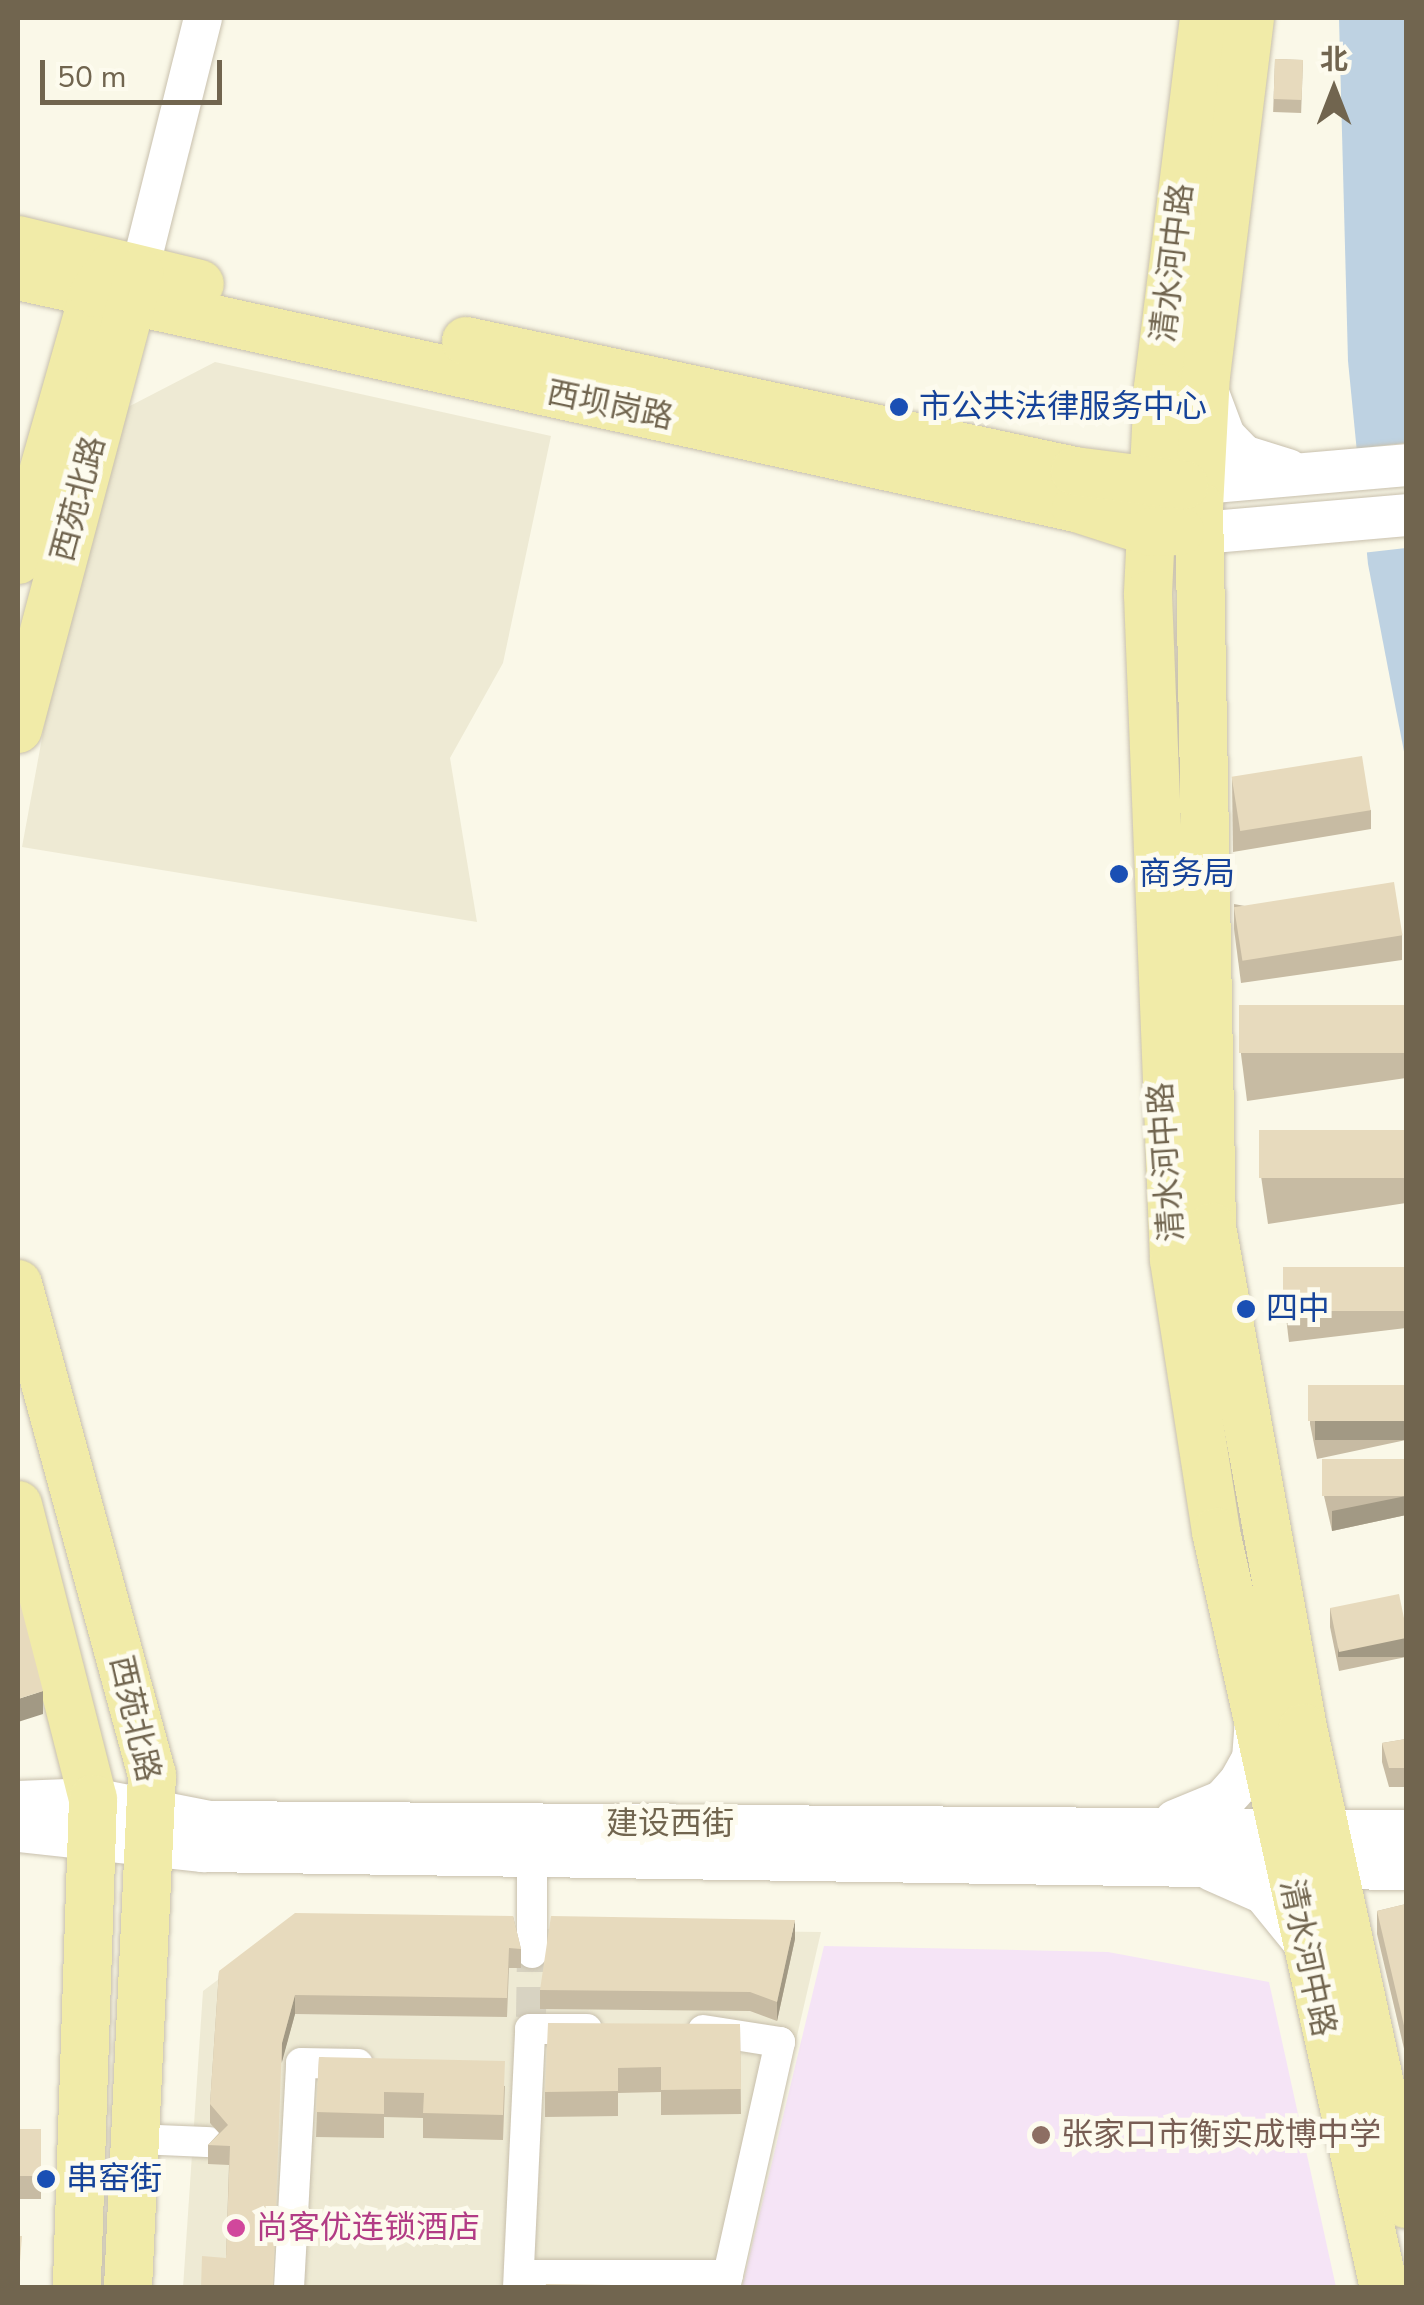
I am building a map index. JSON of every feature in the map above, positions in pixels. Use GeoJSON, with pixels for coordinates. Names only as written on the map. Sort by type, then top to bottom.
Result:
{"type":"FeatureCollection","features":[{"type":"Feature","properties":{"kind":"main road","name":"清水河中路"},"geometry":{"type":"LineString","coordinates":[[1204,18],[1158,388],[1177,508],[1198,595],[1212,1227],[1310,1760],[1306,1846]]}},
{"type":"Feature","properties":{"kind":"main road","name":"清水河中路"},"geometry":{"type":"LineString","coordinates":[[1250,18],[1206,388],[1177,508],[1148,595],[1174,1260],[1256,1718],[1306,1846],[1325,1938],[1384,2288]]}},
{"type":"Feature","properties":{"kind":"main road","name":"西坝岗路"},"geometry":{"type":"LineString","coordinates":[[18,240],[120,282],[1076,508],[1177,508]]}},
{"type":"Feature","properties":{"kind":"main road","name":"西坝岗路"},"geometry":{"type":"LineString","coordinates":[[18,276],[120,282],[1033,462],[1177,508]]}},
{"type":"Feature","properties":{"kind":"main road","name":"西苑北路"},"geometry":{"type":"LineString","coordinates":[[18,560],[120,282]]}},
{"type":"Feature","properties":{"kind":"main road","name":"西苑北路"},"geometry":{"type":"LineString","coordinates":[[18,728],[28,651],[120,282]]}},
{"type":"Feature","properties":{"kind":"main road"},"geometry":{"type":"LineString","coordinates":[[1033,462],[1115,443],[1158,388]]}},
{"type":"Feature","properties":{"kind":"main road"},"geometry":{"type":"LineString","coordinates":[[1206,388],[1224,436],[1243,456],[1321,474]]}},
{"type":"Feature","properties":{"kind":"main road"},"geometry":{"type":"LineString","coordinates":[[1177,508],[1321,474],[1406,465]]}},
{"type":"Feature","properties":{"kind":"main road"},"geometry":{"type":"LineString","coordinates":[[1076,508],[1136,554],[1148,595]]}},
{"type":"Feature","properties":{"kind":"main road"},"geometry":{"type":"LineString","coordinates":[[1177,508],[1255,529],[1406,515]]}},
{"type":"Feature","properties":{"kind":"main road"},"geometry":{"type":"LineString","coordinates":[[1198,595],[1217,554],[1255,529]]}},
{"type":"Feature","properties":{"kind":"main road","name":"西苑北路"},"geometry":{"type":"LineString","coordinates":[[18,1284],[145,1737],[152,1829],[128,2288]]}},
{"type":"Feature","properties":{"kind":"main road","name":"西苑北路"},"geometry":{"type":"LineString","coordinates":[[18,1505],[94,1817],[77,2288]]}},
{"type":"Feature","properties":{"kind":"main road"},"geometry":{"type":"LineString","coordinates":[[1157,1826],[1223,1801],[1253,1759],[1256,1718]]}},
{"type":"Feature","properties":{"kind":"main road"},"geometry":{"type":"LineString","coordinates":[[1310,1760],[1351,1809],[1406,1830]]}},
{"type":"Feature","properties":{"kind":"main road","name":"建设西街"},"geometry":{"type":"LineString","coordinates":[[18,1802],[152,1829],[532,1854],[1183,1862],[1306,1846]]}},
{"type":"Feature","properties":{"kind":"main road","name":"建设西街"},"geometry":{"type":"LineString","coordinates":[[18,1831],[94,1817]]}},
{"type":"Feature","properties":{"kind":"main road","name":"建设西街"},"geometry":{"type":"LineString","coordinates":[[152,1829],[209,1822],[1157,1826],[1306,1846]]}},
{"type":"Feature","properties":{"kind":"main road"},"geometry":{"type":"LineString","coordinates":[[1306,1846],[1406,1830]]}},
{"type":"Feature","properties":{"kind":"main road"},"geometry":{"type":"LineString","coordinates":[[1306,1846],[1406,1872]]}},
{"type":"Feature","properties":{"kind":"main road"},"geometry":{"type":"LineString","coordinates":[[1183,1862],[1246,1880],[1325,1938],[1355,1892],[1406,1872]]}},
{"type":"Feature","properties":{"kind":"main road","name":"清水河中路"},"geometry":{"type":"LineString","coordinates":[[1325,1938],[1406,2204]]}},
{"type":"Feature","properties":{"kind":"street"},"geometry":{"type":"LineString","coordinates":[[120,282],[183,18]]}},
{"type":"Feature","properties":{"kind":"street"},"geometry":{"type":"LineString","coordinates":[[120,282],[203,18]]}},
{"type":"Feature","properties":{"kind":"street"},"geometry":{"type":"LineString","coordinates":[[532,1854],[532,1953]]}},
{"type":"Feature","properties":{"kind":"street"},"geometry":{"type":"LineString","coordinates":[[630,2030],[531,2023],[519,2281],[726,2281],[780,2042],[750,2030],[670,2030]]}},
{"type":"Feature","properties":{"kind":"street"},"geometry":{"type":"LineString","coordinates":[[289,2288],[291,2145],[301,2062],[396,2065]]}},
{"type":"Feature","properties":{"kind":"street"},"geometry":{"type":"LineString","coordinates":[[492,2067],[530,2068]]}},
{"type":"Feature","properties":{"kind":"street"},"geometry":{"type":"LineString","coordinates":[[136,2139],[209,2142]]}},
{"type":"Feature","properties":{"kind":"shaded area"},"geometry":{"type":"Polygon","coordinates":[[[215,362],[551,436],[503,663],[450,758],[477,922],[22,847],[49,700],[128,407],[215,362]]]}},
{"type":"Feature","properties":{"kind":"shaded area"},"geometry":{"type":"Polygon","coordinates":[[[289,1926],[821,1932],[739,2287],[183,2288],[203,1991],[289,1926]]]}},
{"type":"Feature","properties":{"kind":"shaded area","name":"张家口市衡实成博中学"},"geometry":{"type":"Polygon","coordinates":[[[824,1946],[1108,1952],[1269,1982],[1336,2287],[742,2287],[824,1946]]]}},
{"type":"Feature","properties":{"kind":"water"},"geometry":{"type":"Polygon","coordinates":[[[1339,18],[1406,18],[1406,762],[1368,564],[1348,361],[1339,18]]]}},
{"type":"Feature","properties":{"kind":"pier"},"geometry":{"type":"Polygon","coordinates":[[[1406,443],[1406,548],[1362,553],[1352,449],[1406,443]]]}},
{"type":"Feature","properties":{"kind":"building"},"geometry":{"type":"Polygon","coordinates":[[[1275,59],[1303,60],[1302,100],[1274,99],[1275,59]]]}},
{"type":"Feature","properties":{"kind":"building"},"geometry":{"type":"Polygon","coordinates":[[[1362,756],[1371,810],[1240,831],[1232,777],[1362,756]]]}},
{"type":"Feature","properties":{"kind":"building"},"geometry":{"type":"Polygon","coordinates":[[[1394,882],[1402,935],[1242,961],[1234,907],[1394,882]]]}},
{"type":"Feature","properties":{"kind":"building"},"geometry":{"type":"Polygon","coordinates":[[[1239,1005],[1406,1005],[1406,1053],[1239,1053],[1239,1005]]]}},
{"type":"Feature","properties":{"kind":"building"},"geometry":{"type":"Polygon","coordinates":[[[1259,1130],[1406,1130],[1406,1178],[1259,1178],[1259,1130]]]}},
{"type":"Feature","properties":{"kind":"building"},"geometry":{"type":"Polygon","coordinates":[[[1283,1267],[1406,1267],[1406,1311],[1283,1311],[1283,1267]]]}},
{"type":"Feature","properties":{"kind":"building"},"geometry":{"type":"Polygon","coordinates":[[[1308,1385],[1406,1385],[1406,1421],[1308,1421],[1308,1385]]]}},
{"type":"Feature","properties":{"kind":"building"},"geometry":{"type":"Polygon","coordinates":[[[1322,1459],[1406,1459],[1406,1496],[1322,1496],[1322,1459]]]}},
{"type":"Feature","properties":{"kind":"building"},"geometry":{"type":"Polygon","coordinates":[[[1399,1594],[1406,1638],[1339,1652],[1330,1608],[1399,1594]]]}},
{"type":"Feature","properties":{"kind":"building"},"geometry":{"type":"Polygon","coordinates":[[[18,1595],[43,1691],[18,1699],[18,1595]]]}},
{"type":"Feature","properties":{"kind":"building"},"geometry":{"type":"Polygon","coordinates":[[[1406,1739],[1406,1768],[1389,1768],[1382,1743],[1406,1739]]]}},
{"type":"Feature","properties":{"kind":"building"},"geometry":{"type":"Polygon","coordinates":[[[1406,1904],[1406,2034],[1377,1911],[1406,1904]]]}},
{"type":"Feature","properties":{"kind":"building"},"geometry":{"type":"Polygon","coordinates":[[[295,1913],[513,1916],[521,1949],[509,1948],[507,1998],[295,1995],[282,2043],[273,2288],[201,2288],[202,2256],[226,2258],[230,2146],[208,2145],[228,2125],[210,2104],[219,1971],[295,1913]]]}},
{"type":"Feature","properties":{"kind":"building"},"geometry":{"type":"Polygon","coordinates":[[[551,1916],[795,1920],[777,2002],[750,1992],[540,1990],[551,1916]]]}},
{"type":"Feature","properties":{"kind":"building"},"geometry":{"type":"Polygon","coordinates":[[[548,2023],[740,2024],[741,2089],[661,2090],[661,2067],[618,2068],[618,2091],[545,2092],[548,2023]]]}},
{"type":"Feature","properties":{"kind":"building"},"geometry":{"type":"Polygon","coordinates":[[[319,2057],[505,2061],[503,2115],[423,2113],[424,2093],[384,2092],[384,2114],[316,2112],[319,2057]]]}},
{"type":"Feature","properties":{"kind":"building"},"geometry":{"type":"Polygon","coordinates":[[[18,2129],[41,2129],[41,2176],[18,2176],[18,2129]]]}},
{"type":"Feature","properties":{"kind":"building"},"geometry":{"type":"Polygon","coordinates":[[[18,2236],[22,2236],[18,2288],[18,2236]]]}},
{"type":"Feature","properties":{"kind":"building"},"geometry":{"type":"Polygon","coordinates":[[[546,2284],[679,2286],[679,2288],[545,2288],[546,2284]]]}},
{"type":"Feature","properties":{"kind":"tunnel"},"geometry":{"type":"LineString","coordinates":[[531,2017],[532,1953]]}},
{"type":"Feature","properties":{"kind":"place","name":"市公共法律服务中心"},"geometry":{"type":"Point","coordinates":[899,407]}},
{"type":"Feature","properties":{"kind":"place","name":"商务局"},"geometry":{"type":"Point","coordinates":[1119,874]}},
{"type":"Feature","properties":{"kind":"place","name":"四中"},"geometry":{"type":"Point","coordinates":[1246,1309]}},
{"type":"Feature","properties":{"kind":"place","name":"张家口市衡实成博中学"},"geometry":{"type":"Point","coordinates":[1041,2135]}},
{"type":"Feature","properties":{"kind":"place","name":"串窑街"},"geometry":{"type":"Point","coordinates":[46,2179]}},
{"type":"Feature","properties":{"kind":"place","name":"尚客优连锁酒店"},"geometry":{"type":"Point","coordinates":[236,2228]}}]}
